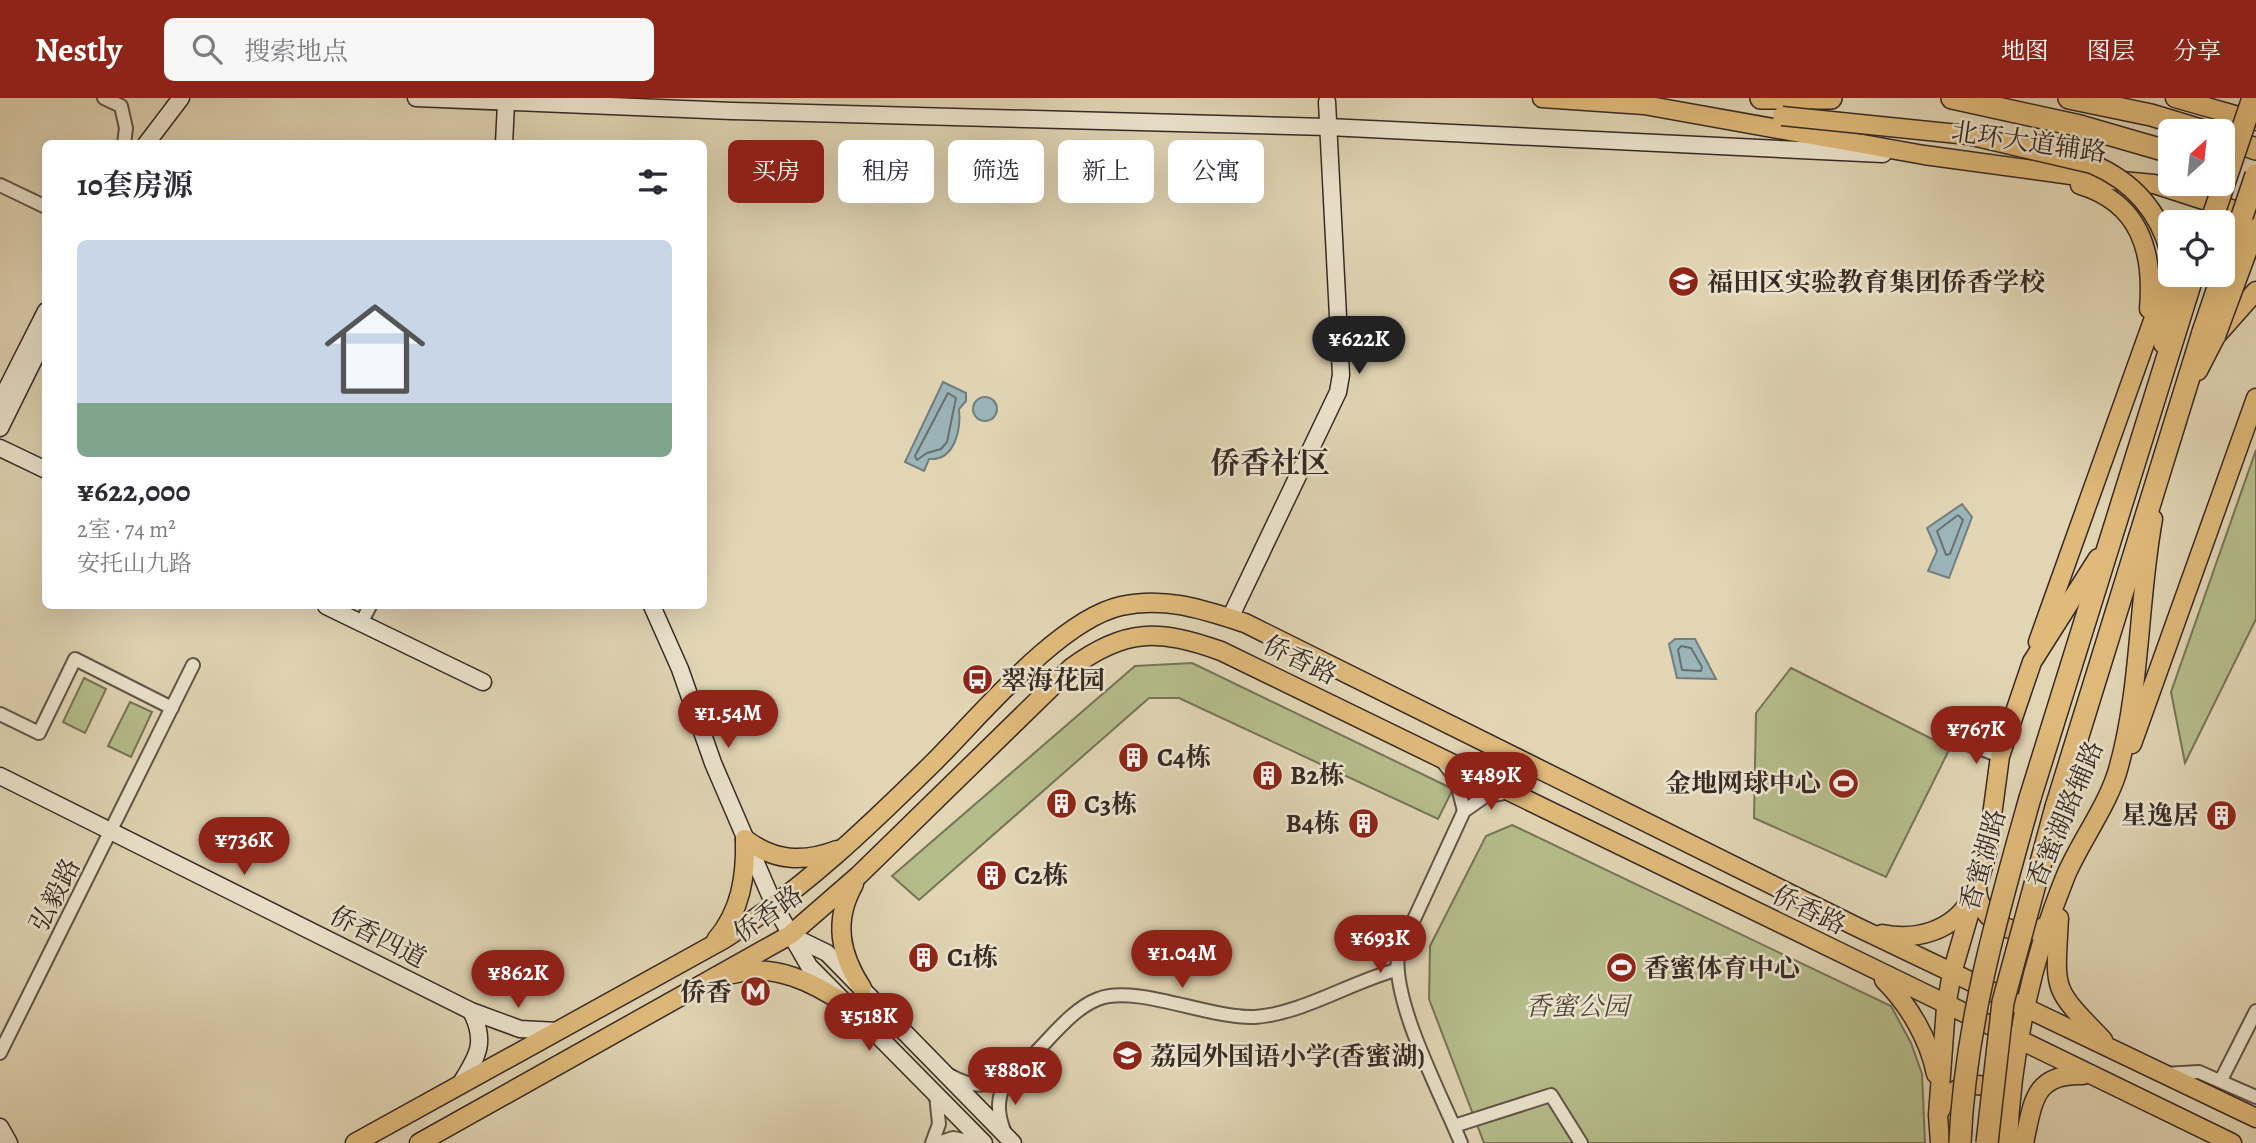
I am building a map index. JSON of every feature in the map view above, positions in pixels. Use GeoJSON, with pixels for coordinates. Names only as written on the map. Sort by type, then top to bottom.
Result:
{"type":"FeatureCollection","features":[{"type":"Feature","properties":{"kind":"highway"},"geometry":{"type":"LineString","coordinates":[[1761,98],[1830,98]]}},
{"type":"Feature","properties":{"kind":"highway"},"geometry":{"type":"LineString","coordinates":[[1952,98],[2080,127],[2158,149]]}},
{"type":"Feature","properties":{"kind":"highway"},"geometry":{"type":"LineString","coordinates":[[2069,98],[2162,119]]}},
{"type":"Feature","properties":{"kind":"highway"},"geometry":{"type":"LineString","coordinates":[[2108,98],[2151,116]]}},
{"type":"Feature","properties":{"kind":"highway"},"geometry":{"type":"LineString","coordinates":[[2215,210],[2253,98]]}},
{"type":"Feature","properties":{"kind":"highway"},"geometry":{"type":"LineString","coordinates":[[2235,142],[2256,149]]}},
{"type":"Feature","properties":{"kind":"highway"},"geometry":{"type":"LineString","coordinates":[[2235,175],[2256,182]]}},
{"type":"Feature","properties":{"kind":"highway"},"geometry":{"type":"LineString","coordinates":[[1987,1143],[2003,1002],[2056,807],[2181,405],[2210,334],[2256,175]]}},
{"type":"Feature","properties":{"kind":"highway","name":"香蜜湖路"},"geometry":{"type":"LineString","coordinates":[[1960,1143],[1974,1013],[1990,942],[2030,798],[2153,399],[2172,320],[2187,287]]}},
{"type":"Feature","properties":{"kind":"main road","name":"北环大道辅路"},"geometry":{"type":"LineString","coordinates":[[1542,98],[1644,105],[1924,155],[2154,184],[2256,217]]}},
{"type":"Feature","properties":{"kind":"main road"},"geometry":{"type":"LineString","coordinates":[[2175,98],[2256,121]]}},
{"type":"Feature","properties":{"kind":"main road"},"geometry":{"type":"LineString","coordinates":[[1644,105],[1968,135],[2092,164],[2110,172],[2135,190],[2158,220]]}},
{"type":"Feature","properties":{"kind":"main road"},"geometry":{"type":"LineString","coordinates":[[2023,168],[2100,191],[2125,208],[2141,237],[2151,284],[2148,331]]}},
{"type":"Feature","properties":{"kind":"main road"},"geometry":{"type":"LineString","coordinates":[[2210,334],[2256,230],[2235,226]]}},
{"type":"Feature","properties":{"kind":"main road"},"geometry":{"type":"LineString","coordinates":[[2032,662],[2166,287]]}},
{"type":"Feature","properties":{"kind":"main road"},"geometry":{"type":"LineString","coordinates":[[2171,287],[2172,320]]}},
{"type":"Feature","properties":{"kind":"main road"},"geometry":{"type":"LineString","coordinates":[[2210,334],[2256,291]]}},
{"type":"Feature","properties":{"kind":"main road"},"geometry":{"type":"LineString","coordinates":[[2119,769],[2146,711],[2256,398]]}},
{"type":"Feature","properties":{"kind":"main road","name":"香蜜湖路辅路"},"geometry":{"type":"LineString","coordinates":[[2008,1143],[2010,1105],[2026,1009],[2049,924],[2060,891],[2119,769],[2129,719],[2146,562],[2164,461]]}},
{"type":"Feature","properties":{"kind":"main road","name":"香蜜湖路辅路"},"geometry":{"type":"LineString","coordinates":[[1940,1143],[1938,1109],[1946,1006],[1952,973],[1989,843],[2000,756],[2032,662],[2088,578],[2110,533]]}},
{"type":"Feature","properties":{"kind":"main road","name":"侨香路"},"geometry":{"type":"LineString","coordinates":[[355,1143],[561,1031],[775,907],[844,847],[1050,647],[1084,621],[1119,606],[1155,601],[1185,604],[1245,623],[1515,760],[2256,1118]]}},
{"type":"Feature","properties":{"kind":"main road","name":"侨香路"},"geometry":{"type":"LineString","coordinates":[[419,1143],[716,979],[790,935],[859,875],[1071,668],[1097,648],[1121,639],[1150,635],[1182,637],[1221,651],[2232,1143]]}},
{"type":"Feature","properties":{"kind":"main road"},"geometry":{"type":"LineString","coordinates":[[1466,770],[1480,742]]}},
{"type":"Feature","properties":{"kind":"main road"},"geometry":{"type":"LineString","coordinates":[[1506,790],[1515,760]]}},
{"type":"Feature","properties":{"kind":"main road"},"geometry":{"type":"LineString","coordinates":[[746,839],[767,854],[782,858],[807,859],[844,847]]}},
{"type":"Feature","properties":{"kind":"main road"},"geometry":{"type":"LineString","coordinates":[[710,947],[727,925],[740,897],[746,866],[746,839]]}},
{"type":"Feature","properties":{"kind":"main road"},"geometry":{"type":"LineString","coordinates":[[859,875],[848,895],[840,931],[848,967],[862,988]]}},
{"type":"Feature","properties":{"kind":"main road"},"geometry":{"type":"LineString","coordinates":[[1977,888],[1986,913],[2005,928],[2029,931],[2049,924]]}},
{"type":"Feature","properties":{"kind":"main road"},"geometry":{"type":"LineString","coordinates":[[1857,927],[1895,936],[1935,931],[1959,916],[1977,888]]}},
{"type":"Feature","properties":{"kind":"main road"},"geometry":{"type":"LineString","coordinates":[[2060,891],[2056,974],[2059,990],[2074,1013],[2115,1052]]}},
{"type":"Feature","properties":{"kind":"main road"},"geometry":{"type":"LineString","coordinates":[[1874,971],[1899,996],[1924,1037],[1935,1070],[1938,1109]]}},
{"type":"Feature","properties":{"kind":"main road"},"geometry":{"type":"LineString","coordinates":[[716,979],[741,972],[781,973],[822,988],[847,1004]]}},
{"type":"Feature","properties":{"kind":"main road"},"geometry":{"type":"LineString","coordinates":[[2024,1143],[2035,1098],[2046,1082],[2068,1075],[2097,1079]]}},
{"type":"Feature","properties":{"kind":"main road"},"geometry":{"type":"LineString","coordinates":[[1938,1109],[1950,1094],[1966,1085],[1996,1090],[2010,1105]]}},
{"type":"Feature","properties":{"kind":"street"},"geometry":{"type":"LineString","coordinates":[[104,98],[121,106],[126,128],[124,140]]}},
{"type":"Feature","properties":{"kind":"street"},"geometry":{"type":"LineString","coordinates":[[149,140],[181,98]]}},
{"type":"Feature","properties":{"kind":"street"},"geometry":{"type":"LineString","coordinates":[[416,98],[506,103],[1328,127],[1924,155]]}},
{"type":"Feature","properties":{"kind":"street"},"geometry":{"type":"LineString","coordinates":[[1230,618],[1338,392],[1341,374],[1327,102]]}},
{"type":"Feature","properties":{"kind":"street"},"geometry":{"type":"LineString","coordinates":[[504,140],[506,103]]}},
{"type":"Feature","properties":{"kind":"street"},"geometry":{"type":"LineString","coordinates":[[0,185],[42,205]]}},
{"type":"Feature","properties":{"kind":"street"},"geometry":{"type":"LineString","coordinates":[[0,402],[42,319]]}},
{"type":"Feature","properties":{"kind":"street"},"geometry":{"type":"LineString","coordinates":[[0,428],[42,343]]}},
{"type":"Feature","properties":{"kind":"street"},"geometry":{"type":"LineString","coordinates":[[0,448],[42,468]]}},
{"type":"Feature","properties":{"kind":"street"},"geometry":{"type":"LineString","coordinates":[[332,609],[483,682]]}},
{"type":"Feature","properties":{"kind":"street"},"geometry":{"type":"LineString","coordinates":[[361,623],[368,609]]}},
{"type":"Feature","properties":{"kind":"street"},"geometry":{"type":"LineString","coordinates":[[653,609],[680,669],[713,763],[775,907],[790,935],[810,966],[981,1143]]}},
{"type":"Feature","properties":{"kind":"street"},"geometry":{"type":"LineString","coordinates":[[0,714],[39,733],[75,659],[172,708]]}},
{"type":"Feature","properties":{"kind":"street","name":"弘毅路"},"geometry":{"type":"LineString","coordinates":[[0,1054],[193,665]]}},
{"type":"Feature","properties":{"kind":"street"},"geometry":{"type":"LineString","coordinates":[[1965,743],[2000,756]]}},
{"type":"Feature","properties":{"kind":"street"},"geometry":{"type":"LineString","coordinates":[[1434,755],[1456,779],[1464,811]]}},
{"type":"Feature","properties":{"kind":"street","name":"侨香四道"},"geometry":{"type":"LineString","coordinates":[[0,776],[471,1011],[520,1030],[561,1031]]}},
{"type":"Feature","properties":{"kind":"street"},"geometry":{"type":"LineString","coordinates":[[1461,1143],[1402,1000],[1396,970],[1402,944],[1464,811],[1484,797],[1506,790]]}},
{"type":"Feature","properties":{"kind":"street"},"geometry":{"type":"LineString","coordinates":[[790,935],[827,953],[1010,1140]]}},
{"type":"Feature","properties":{"kind":"street"},"geometry":{"type":"LineString","coordinates":[[1010,1140],[998,1109],[999,1097],[1009,1077],[1079,1009],[1099,998],[1119,995],[1227,1015],[1254,1017],[1279,1012],[1396,970]]}},
{"type":"Feature","properties":{"kind":"street"},"geometry":{"type":"LineString","coordinates":[[459,1086],[481,1040],[479,1025],[471,1011]]}},
{"type":"Feature","properties":{"kind":"street"},"geometry":{"type":"LineString","coordinates":[[2221,1080],[2256,1011]]}},
{"type":"Feature","properties":{"kind":"street"},"geometry":{"type":"LineString","coordinates":[[942,1070],[974,1086],[987,1086],[1009,1077]]}},
{"type":"Feature","properties":{"kind":"street","name":"侨香路"},"geometry":{"type":"LineString","coordinates":[[2163,1074],[2199,1072],[2256,1097]]}},
{"type":"Feature","properties":{"kind":"street"},"geometry":{"type":"LineString","coordinates":[[932,1143],[939,1124],[936,1094]]}},
{"type":"Feature","properties":{"kind":"street"},"geometry":{"type":"LineString","coordinates":[[1454,1126],[1550,1095],[1581,1143]]}},
{"type":"Feature","properties":{"kind":"street"},"geometry":{"type":"LineString","coordinates":[[0,1127],[9,1143]]}},
{"type":"Feature","properties":{"kind":"street"},"geometry":{"type":"LineString","coordinates":[[937,1143],[953,1138],[981,1143]]}},
{"type":"Feature","properties":{"kind":"green space"},"geometry":{"type":"Polygon","coordinates":[[[2256,450],[2256,619],[2185,763],[2171,692],[2256,450]]]}},
{"type":"Feature","properties":{"kind":"green space"},"geometry":{"type":"Polygon","coordinates":[[[1192,663],[1453,789],[1438,819],[1179,698],[1149,698],[919,900],[892,876],[1135,666],[1192,663]]]}},
{"type":"Feature","properties":{"kind":"green space","name":"金地网球中心"},"geometry":{"type":"Polygon","coordinates":[[[1791,668],[1950,748],[1886,877],[1754,818],[1756,713],[1791,668]]]}},
{"type":"Feature","properties":{"kind":"green space"},"geometry":{"type":"Polygon","coordinates":[[[84,678],[106,689],[85,733],[63,722],[84,678]]]}},
{"type":"Feature","properties":{"kind":"green space"},"geometry":{"type":"Polygon","coordinates":[[[130,702],[152,712],[131,757],[108,746],[130,702]]]}},
{"type":"Feature","properties":{"kind":"green space","name":"香蜜公园"},"geometry":{"type":"Polygon","coordinates":[[[1512,825],[1891,1006],[1911,1043],[1922,1074],[1925,1143],[1484,1143],[1429,999],[1430,946],[1486,836],[1512,825]]]}},
{"type":"Feature","properties":{"kind":"water"},"geometry":{"type":"Polygon","coordinates":[[[943,382],[966,393],[966,401],[959,409],[958,433],[951,449],[945,455],[929,459],[924,471],[905,462],[943,382]]]}},
{"type":"Feature","properties":{"kind":"water"},"geometry":{"type":"Polygon","coordinates":[[[985,397],[996,404],[997,409],[990,420],[985,421],[974,414],[973,409],[980,398],[985,397]]]}},
{"type":"Feature","properties":{"kind":"water"},"geometry":{"type":"Polygon","coordinates":[[[1962,504],[1972,517],[1949,578],[1928,571],[1937,551],[1927,528],[1962,504]]]}},
{"type":"Feature","properties":{"kind":"water"},"geometry":{"type":"Polygon","coordinates":[[[1675,639],[1695,639],[1716,679],[1677,678],[1669,644],[1675,639]]]}},
{"type":"Feature","properties":{"kind":"place","name":"福田区实验教育集团侨香学校"},"geometry":{"type":"Point","coordinates":[1684,282]}},
{"type":"Feature","properties":{"kind":"place","name":"翠海花园"},"geometry":{"type":"Point","coordinates":[978,680]}},
{"type":"Feature","properties":{"kind":"place","name":"C4栋"},"geometry":{"type":"Point","coordinates":[1134,757]}},
{"type":"Feature","properties":{"kind":"place","name":"B2栋"},"geometry":{"type":"Point","coordinates":[1267,775]}},
{"type":"Feature","properties":{"kind":"place","name":"金地网球中心"},"geometry":{"type":"Point","coordinates":[1844,783]}},
{"type":"Feature","properties":{"kind":"place","name":"C3栋"},"geometry":{"type":"Point","coordinates":[1061,804]}},
{"type":"Feature","properties":{"kind":"place","name":"星逸居"},"geometry":{"type":"Point","coordinates":[2222,815]}},
{"type":"Feature","properties":{"kind":"place","name":"B4栋"},"geometry":{"type":"Point","coordinates":[1363,823]}},
{"type":"Feature","properties":{"kind":"place","name":"C2栋"},"geometry":{"type":"Point","coordinates":[991,875]}},
{"type":"Feature","properties":{"kind":"place","name":"C1栋"},"geometry":{"type":"Point","coordinates":[924,957]}},
{"type":"Feature","properties":{"kind":"place","name":"香蜜体育中心"},"geometry":{"type":"Point","coordinates":[1621,968]}},
{"type":"Feature","properties":{"kind":"place","name":"侨香"},"geometry":{"type":"Point","coordinates":[755,992]}},
{"type":"Feature","properties":{"kind":"place","name":"荔园外国语小学(香蜜湖)"},"geometry":{"type":"Point","coordinates":[1127,1056]}},
{"type":"Feature","properties":{"kind":"district","name":"侨香社区"},"geometry":{"type":"Point","coordinates":[1270,463]}}]}
